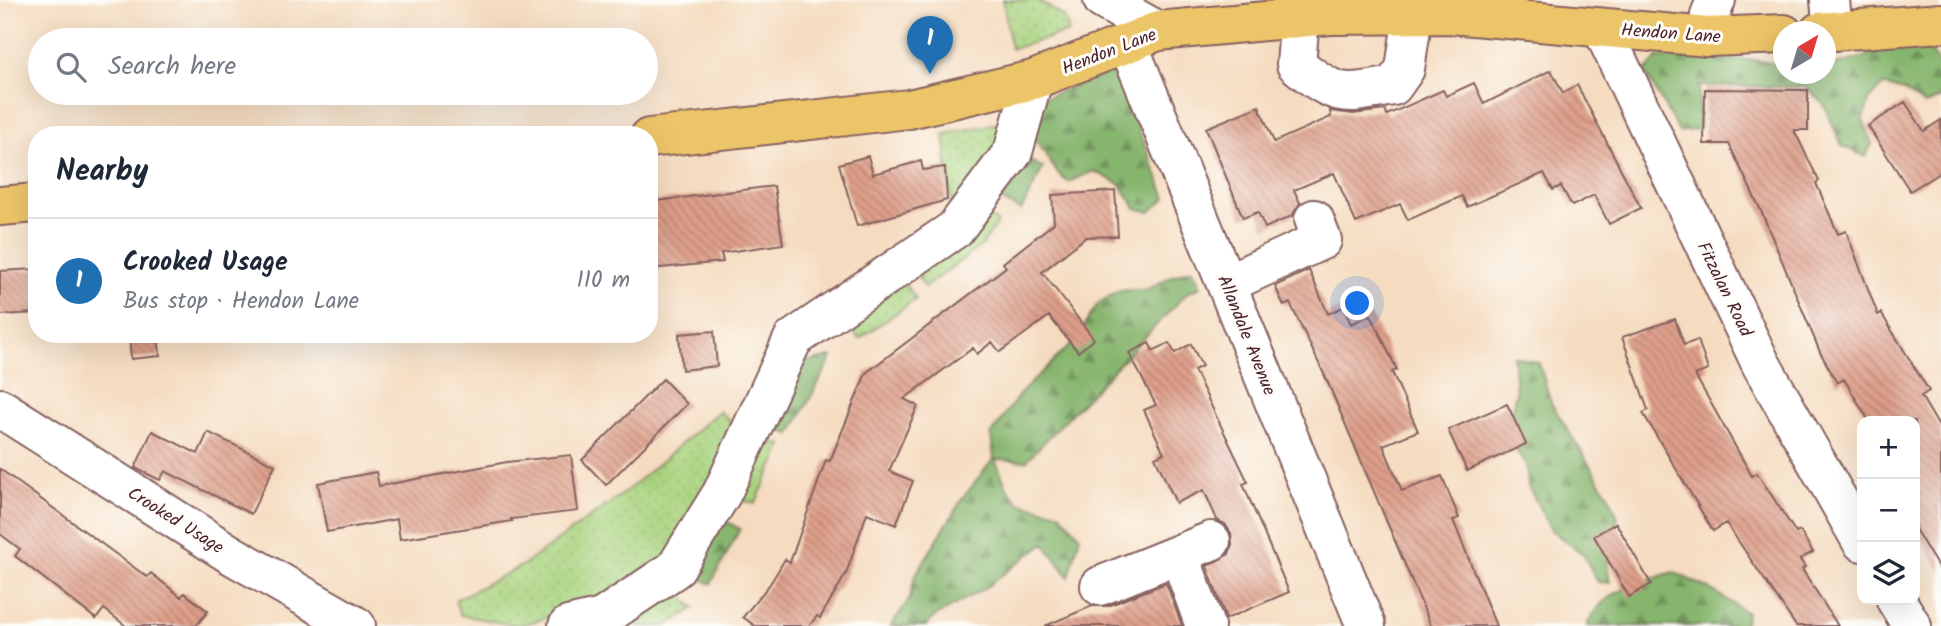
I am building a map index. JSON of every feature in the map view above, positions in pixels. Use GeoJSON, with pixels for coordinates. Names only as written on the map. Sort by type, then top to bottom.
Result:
{"type":"FeatureCollection","features":[{"type":"Feature","properties":{"kind":"main road","name":"Hendon Lane"},"geometry":{"type":"LineString","coordinates":[[658,137],[909,109],[1033,80],[1143,37],[1320,11],[1430,10],[1578,18],[1708,37],[1773,34]]}},
{"type":"Feature","properties":{"kind":"main road"},"geometry":{"type":"LineString","coordinates":[[1836,21],[1941,23]]}},
{"type":"Feature","properties":{"kind":"main road"},"geometry":{"type":"LineString","coordinates":[[0,206],[28,204]]}},
{"type":"Feature","properties":{"kind":"street"},"geometry":{"type":"LineString","coordinates":[[1102,0],[1143,37]]}},
{"type":"Feature","properties":{"kind":"street"},"geometry":{"type":"LineString","coordinates":[[1708,37],[1710,15],[1716,0]]}},
{"type":"Feature","properties":{"kind":"street"},"geometry":{"type":"LineString","coordinates":[[1320,11],[1296,64],[1312,77],[1346,95],[1392,86],[1405,69],[1430,10]]}},
{"type":"Feature","properties":{"kind":"street","name":"Fitzalan Road"},"geometry":{"type":"LineString","coordinates":[[1578,18],[1761,364],[1857,533]]}},
{"type":"Feature","properties":{"kind":"street","name":"Allandale Avenue"},"geometry":{"type":"LineString","coordinates":[[1143,37],[1226,284],[1354,622]]}},
{"type":"Feature","properties":{"kind":"street"},"geometry":{"type":"LineString","coordinates":[[568,626],[602,618],[674,569],[723,493],[793,339],[955,229],[1013,152],[1033,80]]}},
{"type":"Feature","properties":{"kind":"street"},"geometry":{"type":"LineString","coordinates":[[1226,284],[1322,240],[1314,219]]}},
{"type":"Feature","properties":{"kind":"street","name":"Crooked Usage"},"geometry":{"type":"LineString","coordinates":[[4,419],[356,626]]}},
{"type":"Feature","properties":{"kind":"street"},"geometry":{"type":"LineString","coordinates":[[1100,586],[1195,547],[1205,626]]}},
{"type":"Feature","properties":{"kind":"street"},"geometry":{"type":"LineString","coordinates":[[1899,605],[1912,626]]}},
{"type":"Feature","properties":{"kind":"green space"},"geometry":{"type":"Polygon","coordinates":[[[1003,0],[1038,0],[1065,18],[1069,32],[1011,49],[1003,0]]]}},
{"type":"Feature","properties":{"kind":"green space"},"geometry":{"type":"Polygon","coordinates":[[[1893,48],[1930,49],[1941,66],[1941,97],[1925,105],[1904,91],[1883,85],[1870,98],[1863,119],[1872,143],[1866,157],[1842,146],[1823,103],[1806,87],[1699,86],[1699,129],[1679,132],[1645,72],[1658,57],[1754,60],[1773,63],[1773,84],[1836,84],[1836,64],[1893,48]]]}},
{"type":"Feature","properties":{"kind":"green space"},"geometry":{"type":"Polygon","coordinates":[[[1115,71],[1166,198],[1150,212],[1136,208],[1120,184],[1094,171],[1068,182],[1056,171],[1030,135],[1038,100],[1115,71]]]}},
{"type":"Feature","properties":{"kind":"green space"},"geometry":{"type":"Polygon","coordinates":[[[1013,120],[953,216],[944,134],[1013,120]]]}},
{"type":"Feature","properties":{"kind":"green space"},"geometry":{"type":"Polygon","coordinates":[[[1023,157],[1043,168],[1021,211],[1001,200],[1023,157]]]}},
{"type":"Feature","properties":{"kind":"green space"},"geometry":{"type":"Polygon","coordinates":[[[986,214],[998,223],[982,245],[925,287],[917,276],[986,214]]]}},
{"type":"Feature","properties":{"kind":"green space"},"geometry":{"type":"Polygon","coordinates":[[[1193,269],[1201,287],[1188,292],[1026,461],[995,459],[1006,486],[1019,503],[1060,513],[1080,536],[1069,577],[1044,543],[985,588],[934,617],[926,626],[891,626],[910,598],[915,576],[962,499],[994,458],[991,435],[1019,395],[1074,341],[1098,304],[1119,290],[1146,290],[1172,276],[1193,269]]]}},
{"type":"Feature","properties":{"kind":"green space"},"geometry":{"type":"Polygon","coordinates":[[[904,283],[916,299],[859,339],[848,323],[904,283]]]}},
{"type":"Feature","properties":{"kind":"green space"},"geometry":{"type":"Polygon","coordinates":[[[1513,356],[1539,363],[1551,403],[1610,498],[1618,518],[1608,550],[1610,583],[1598,582],[1583,554],[1551,530],[1528,486],[1526,465],[1511,443],[1509,419],[1516,392],[1513,356]]]}},
{"type":"Feature","properties":{"kind":"green space"},"geometry":{"type":"Polygon","coordinates":[[[832,357],[791,434],[768,428],[796,364],[832,357]]]}},
{"type":"Feature","properties":{"kind":"green space"},"geometry":{"type":"Polygon","coordinates":[[[719,411],[735,426],[682,545],[589,605],[518,626],[460,615],[455,600],[525,564],[628,490],[719,411]]]}},
{"type":"Feature","properties":{"kind":"green space"},"geometry":{"type":"Polygon","coordinates":[[[761,440],[783,445],[755,504],[736,498],[761,440]]]}},
{"type":"Feature","properties":{"kind":"green space"},"geometry":{"type":"Polygon","coordinates":[[[718,517],[740,529],[711,584],[689,572],[718,517]]]}},
{"type":"Feature","properties":{"kind":"green space"},"geometry":{"type":"Polygon","coordinates":[[[1673,572],[1710,589],[1747,613],[1744,626],[1587,626],[1601,604],[1611,596],[1635,584],[1673,572]]]}},
{"type":"Feature","properties":{"kind":"green space"},"geometry":{"type":"Polygon","coordinates":[[[669,586],[695,608],[666,626],[638,626],[632,613],[669,586]]]}},
{"type":"Feature","properties":{"kind":"building"},"geometry":{"type":"Polygon","coordinates":[[[1551,70],[1563,93],[1577,85],[1641,208],[1609,224],[1594,195],[1572,206],[1561,186],[1553,190],[1544,173],[1467,207],[1462,196],[1408,220],[1400,204],[1356,223],[1334,173],[1294,190],[1300,203],[1292,216],[1265,228],[1258,212],[1243,218],[1206,128],[1259,106],[1274,142],[1331,117],[1330,111],[1353,114],[1385,110],[1387,115],[1443,90],[1446,96],[1474,83],[1484,104],[1551,70]]]}},
{"type":"Feature","properties":{"kind":"building"},"geometry":{"type":"Polygon","coordinates":[[[1705,89],[1808,90],[1808,130],[1794,130],[1819,181],[1816,183],[1838,234],[1846,231],[1878,315],[1881,313],[1929,391],[1921,396],[1941,430],[1941,572],[1920,537],[1920,416],[1866,416],[1844,379],[1837,383],[1820,352],[1762,213],[1729,144],[1704,144],[1705,89]]]}},
{"type":"Feature","properties":{"kind":"building"},"geometry":{"type":"Polygon","coordinates":[[[1905,102],[1924,131],[1941,120],[1941,172],[1910,191],[1868,126],[1905,102]]]}},
{"type":"Feature","properties":{"kind":"building"},"geometry":{"type":"Polygon","coordinates":[[[868,156],[873,174],[921,161],[923,170],[945,167],[947,200],[857,226],[839,164],[868,156]]]}},
{"type":"Feature","properties":{"kind":"building"},"geometry":{"type":"Polygon","coordinates":[[[774,186],[783,244],[721,253],[723,262],[658,268],[658,201],[774,186]]]}},
{"type":"Feature","properties":{"kind":"building"},"geometry":{"type":"Polygon","coordinates":[[[1115,191],[1118,236],[1086,237],[1042,272],[1094,339],[1078,352],[1049,316],[1000,352],[992,342],[977,354],[973,348],[904,399],[918,406],[889,471],[913,481],[896,525],[867,513],[846,574],[820,618],[817,616],[809,626],[755,626],[743,617],[770,584],[785,559],[790,562],[826,460],[830,461],[866,373],[1006,267],[1003,263],[1054,223],[1052,195],[1115,191]]]}},
{"type":"Feature","properties":{"kind":"building"},"geometry":{"type":"Polygon","coordinates":[[[28,269],[28,313],[0,315],[0,271],[28,269]]]}},
{"type":"Feature","properties":{"kind":"building"},"geometry":{"type":"Polygon","coordinates":[[[1309,270],[1328,314],[1343,307],[1351,324],[1371,315],[1397,370],[1392,372],[1418,431],[1383,445],[1402,491],[1442,476],[1459,518],[1453,520],[1496,626],[1431,626],[1325,376],[1290,303],[1284,306],[1275,286],[1309,270]]]}},
{"type":"Feature","properties":{"kind":"building"},"geometry":{"type":"Polygon","coordinates":[[[1675,319],[1684,345],[1698,340],[1708,370],[1695,375],[1752,476],[1757,473],[1796,533],[1800,531],[1813,552],[1800,559],[1805,567],[1802,569],[1838,626],[1796,626],[1726,523],[1713,531],[1643,413],[1648,410],[1622,337],[1675,319]]]}},
{"type":"Feature","properties":{"kind":"building"},"geometry":{"type":"Polygon","coordinates":[[[714,331],[717,366],[682,370],[679,334],[714,331]]]}},
{"type":"Feature","properties":{"kind":"building"},"geometry":{"type":"Polygon","coordinates":[[[130,343],[159,343],[160,356],[131,359],[130,343]]]}},
{"type":"Feature","properties":{"kind":"building"},"geometry":{"type":"Polygon","coordinates":[[[1149,343],[1153,351],[1169,343],[1175,353],[1191,344],[1202,366],[1194,370],[1248,482],[1243,484],[1289,592],[1226,619],[1207,566],[1229,554],[1232,545],[1231,533],[1225,524],[1217,520],[1204,490],[1176,503],[1155,457],[1164,453],[1144,410],[1156,405],[1129,353],[1149,343]]]}},
{"type":"Feature","properties":{"kind":"building"},"geometry":{"type":"Polygon","coordinates":[[[663,379],[687,404],[606,485],[582,460],[663,379]]]}},
{"type":"Feature","properties":{"kind":"building"},"geometry":{"type":"Polygon","coordinates":[[[1507,404],[1526,444],[1467,471],[1448,430],[1507,404]]]}},
{"type":"Feature","properties":{"kind":"building"},"geometry":{"type":"Polygon","coordinates":[[[152,431],[198,454],[208,432],[275,465],[251,514],[165,471],[160,480],[135,468],[152,431]]]}},
{"type":"Feature","properties":{"kind":"building"},"geometry":{"type":"Polygon","coordinates":[[[571,455],[578,511],[511,519],[512,521],[400,539],[397,519],[327,532],[318,483],[376,472],[379,486],[507,462],[571,455]]]}},
{"type":"Feature","properties":{"kind":"building"},"geometry":{"type":"Polygon","coordinates":[[[0,469],[147,577],[151,573],[181,597],[184,593],[208,611],[196,626],[126,626],[104,609],[96,619],[15,556],[20,549],[0,534],[0,469]]]}},
{"type":"Feature","properties":{"kind":"building"},"geometry":{"type":"Polygon","coordinates":[[[1616,523],[1651,584],[1629,597],[1594,536],[1616,523]]]}},
{"type":"Feature","properties":{"kind":"building"},"geometry":{"type":"Polygon","coordinates":[[[1166,583],[1182,626],[1045,626],[1092,606],[1108,606],[1166,583]]]}},
{"type":"Feature","properties":{"kind":"place","name":"Crooked Usage"},"geometry":{"type":"Point","coordinates":[930,74]}}]}
